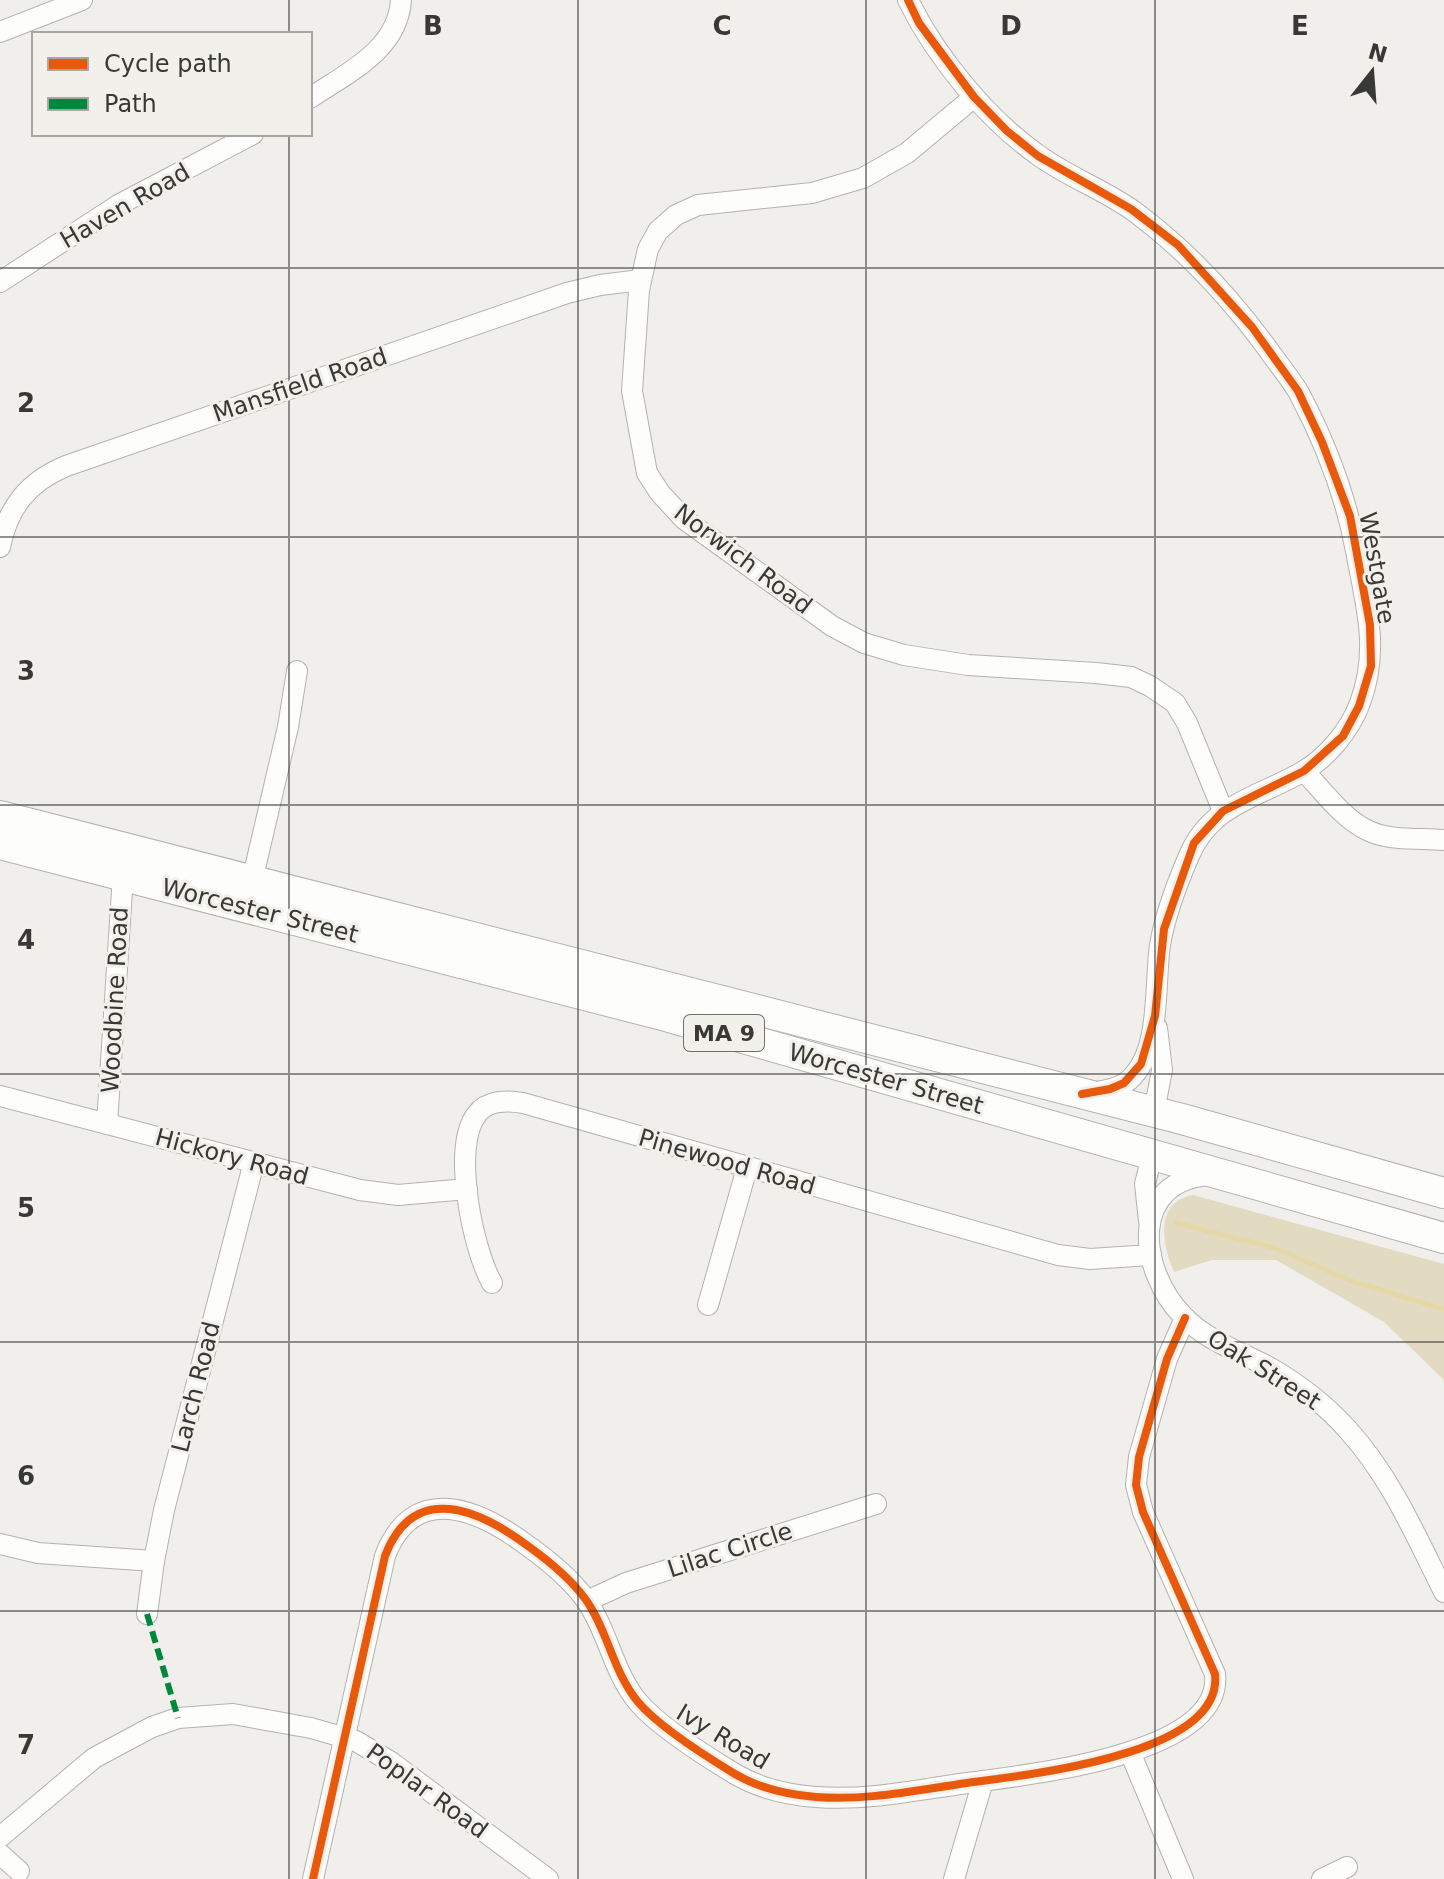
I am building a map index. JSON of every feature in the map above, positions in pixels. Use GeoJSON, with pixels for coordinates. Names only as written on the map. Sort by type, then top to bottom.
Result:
{"type":"FeatureCollection","features":[{"type":"Feature","properties":{"kind":"highway","name":"Worcester Street"},"geometry":{"type":"LineString","coordinates":[[0,816],[1154,1112],[1444,1193]]}},
{"type":"Feature","properties":{"kind":"highway","name":"Worcester Street"},"geometry":{"type":"LineString","coordinates":[[0,844],[655,1013],[1444,1238]]}},
{"type":"Feature","properties":{"kind":"highway"},"geometry":{"type":"LineString","coordinates":[[1053,1127],[1112,1130],[1154,1112]]}},
{"type":"Feature","properties":{"kind":"highway"},"geometry":{"type":"LineString","coordinates":[[1152,1155],[1173,1143],[1195,1137],[1219,1134],[1245,1136]]}},
{"type":"Feature","properties":{"kind":"street"},"geometry":{"type":"LineString","coordinates":[[0,32],[82,0]]}},
{"type":"Feature","properties":{"kind":"street"},"geometry":{"type":"LineString","coordinates":[[312,97],[364,61],[385,42],[399,15],[401,0]]}},
{"type":"Feature","properties":{"kind":"street","name":"Westgate"},"geometry":{"type":"LineString","coordinates":[[908,0],[919,23],[974,97],[1007,131],[1038,156],[1131,209],[1178,245],[1252,327],[1298,391],[1322,442],[1350,516],[1370,625],[1371,666],[1359,706],[1343,736],[1304,771],[1223,811],[1194,843],[1170,906],[1160,949],[1155,1016],[1148,1047],[1133,1076],[1124,1083],[1082,1094]]}},
{"type":"Feature","properties":{"kind":"street","name":"Norwich Road"},"geometry":{"type":"LineString","coordinates":[[974,97],[907,153],[863,178],[812,193],[707,203],[683,211],[654,236],[641,280],[632,391],[647,473],[660,493],[684,519],[832,626],[864,643],[904,655],[968,665],[1131,677],[1150,686],[1175,703],[1187,723],[1223,811]]}},
{"type":"Feature","properties":{"kind":"street","name":"Haven Road"},"geometry":{"type":"LineString","coordinates":[[0,282],[120,204],[249,136]]}},
{"type":"Feature","properties":{"kind":"street","name":"Mansfield Road"},"geometry":{"type":"LineString","coordinates":[[0,547],[16,502],[41,478],[66,466],[567,293],[641,280]]}},
{"type":"Feature","properties":{"kind":"street"},"geometry":{"type":"LineString","coordinates":[[252,881],[288,727],[297,671]]}},
{"type":"Feature","properties":{"kind":"street"},"geometry":{"type":"LineString","coordinates":[[1304,771],[1341,810],[1367,831],[1384,836],[1444,840]]}},
{"type":"Feature","properties":{"kind":"street","name":"Woodbine Road"},"geometry":{"type":"LineString","coordinates":[[107,1124],[123,875]]}},
{"type":"Feature","properties":{"kind":"street","name":"Westgate"},"geometry":{"type":"LineString","coordinates":[[1154,1112],[1162,1070],[1155,1016]]}},
{"type":"Feature","properties":{"kind":"street","name":"Hickory Road"},"geometry":{"type":"LineString","coordinates":[[0,1096],[347,1187],[386,1194],[467,1189]]}},
{"type":"Feature","properties":{"kind":"street","name":"Pinewood Road"},"geometry":{"type":"LineString","coordinates":[[492,1283],[475,1242],[467,1189],[466,1154],[474,1118],[488,1105],[509,1101],[1065,1257],[1101,1259],[1151,1255]]}},
{"type":"Feature","properties":{"kind":"street","name":"Oak Street"},"geometry":{"type":"LineString","coordinates":[[1152,1155],[1145,1184],[1151,1255],[1160,1282],[1185,1318],[1210,1337],[1296,1384],[1340,1421],[1380,1472],[1444,1592]]}},
{"type":"Feature","properties":{"kind":"street","name":"Larch Road"},"geometry":{"type":"LineString","coordinates":[[147,1614],[154,1561],[254,1162]]}},
{"type":"Feature","properties":{"kind":"street"},"geometry":{"type":"LineString","coordinates":[[708,1305],[747,1168]]}},
{"type":"Feature","properties":{"kind":"street","name":"Oak Street"},"geometry":{"type":"LineString","coordinates":[[1150,1225],[1156,1202],[1173,1185],[1201,1176],[1225,1175]]}},
{"type":"Feature","properties":{"kind":"street","name":"Ivy Road"},"geometry":{"type":"LineString","coordinates":[[313,1879],[382,1564],[395,1534],[412,1519],[445,1507],[461,1509],[487,1520],[549,1562],[587,1601],[626,1686],[660,1722],[741,1777],[792,1794],[869,1797],[1094,1762],[1130,1752],[1195,1720],[1208,1704],[1215,1686],[1213,1669],[1143,1512],[1136,1485],[1139,1457],[1163,1373],[1174,1339],[1185,1318]]}},
{"type":"Feature","properties":{"kind":"street","name":"Lilac Circle"},"geometry":{"type":"LineString","coordinates":[[587,1601],[626,1583],[876,1504]]}},
{"type":"Feature","properties":{"kind":"street"},"geometry":{"type":"LineString","coordinates":[[0,1544],[18,1550],[61,1556],[154,1561]]}},
{"type":"Feature","properties":{"kind":"street","name":"Poplar Road"},"geometry":{"type":"LineString","coordinates":[[0,1837],[94,1758],[126,1739],[169,1720],[233,1714],[345,1736],[391,1762],[548,1879]]}},
{"type":"Feature","properties":{"kind":"street"},"geometry":{"type":"LineString","coordinates":[[1130,1752],[1183,1879]]}},
{"type":"Feature","properties":{"kind":"street"},"geometry":{"type":"LineString","coordinates":[[954,1879],[983,1781]]}},
{"type":"Feature","properties":{"kind":"street"},"geometry":{"type":"LineString","coordinates":[[0,1854],[19,1871]]}},
{"type":"Feature","properties":{"kind":"street"},"geometry":{"type":"LineString","coordinates":[[1322,1879],[1347,1867]]}},
{"type":"Feature","properties":{"kind":"shaded area"},"geometry":{"type":"Polygon","coordinates":[[[1193,1195],[1444,1264],[1444,1380],[1384,1322],[1276,1260],[1212,1260],[1174,1272],[1166,1250],[1164,1226],[1172,1206],[1180,1199],[1193,1195]]]}},
{"type":"Feature","properties":{"kind":"waterway"},"geometry":{"type":"LineString","coordinates":[[1176,1223],[1275,1248],[1351,1281],[1444,1309]]}},
{"type":"Feature","properties":{"kind":"marked path"},"geometry":{"type":"LineString","coordinates":[[147,1614],[178,1718]]}},
{"type":"Feature","properties":{"kind":"cycle path"},"geometry":{"type":"LineString","coordinates":[[908,0],[919,23],[974,97],[1007,131],[1038,156],[1131,209],[1178,245],[1252,327],[1298,391],[1322,442],[1350,516],[1370,625],[1371,666],[1359,706],[1343,736],[1304,771],[1223,811],[1194,843],[1164,929],[1155,1016],[1141,1064],[1124,1083],[1082,1094]]}},
{"type":"Feature","properties":{"kind":"cycle path"},"geometry":{"type":"LineString","coordinates":[[313,1879],[385,1556],[398,1532],[413,1517],[430,1510],[449,1509],[469,1513],[509,1533],[552,1564],[574,1585],[594,1612],[622,1678],[647,1712],[724,1767],[744,1779],[774,1790],[816,1797],[854,1797],[1031,1774],[1115,1756],[1155,1742],[1188,1724],[1209,1702],[1215,1674],[1143,1512],[1136,1485],[1139,1457],[1167,1359],[1185,1318]]}}]}
